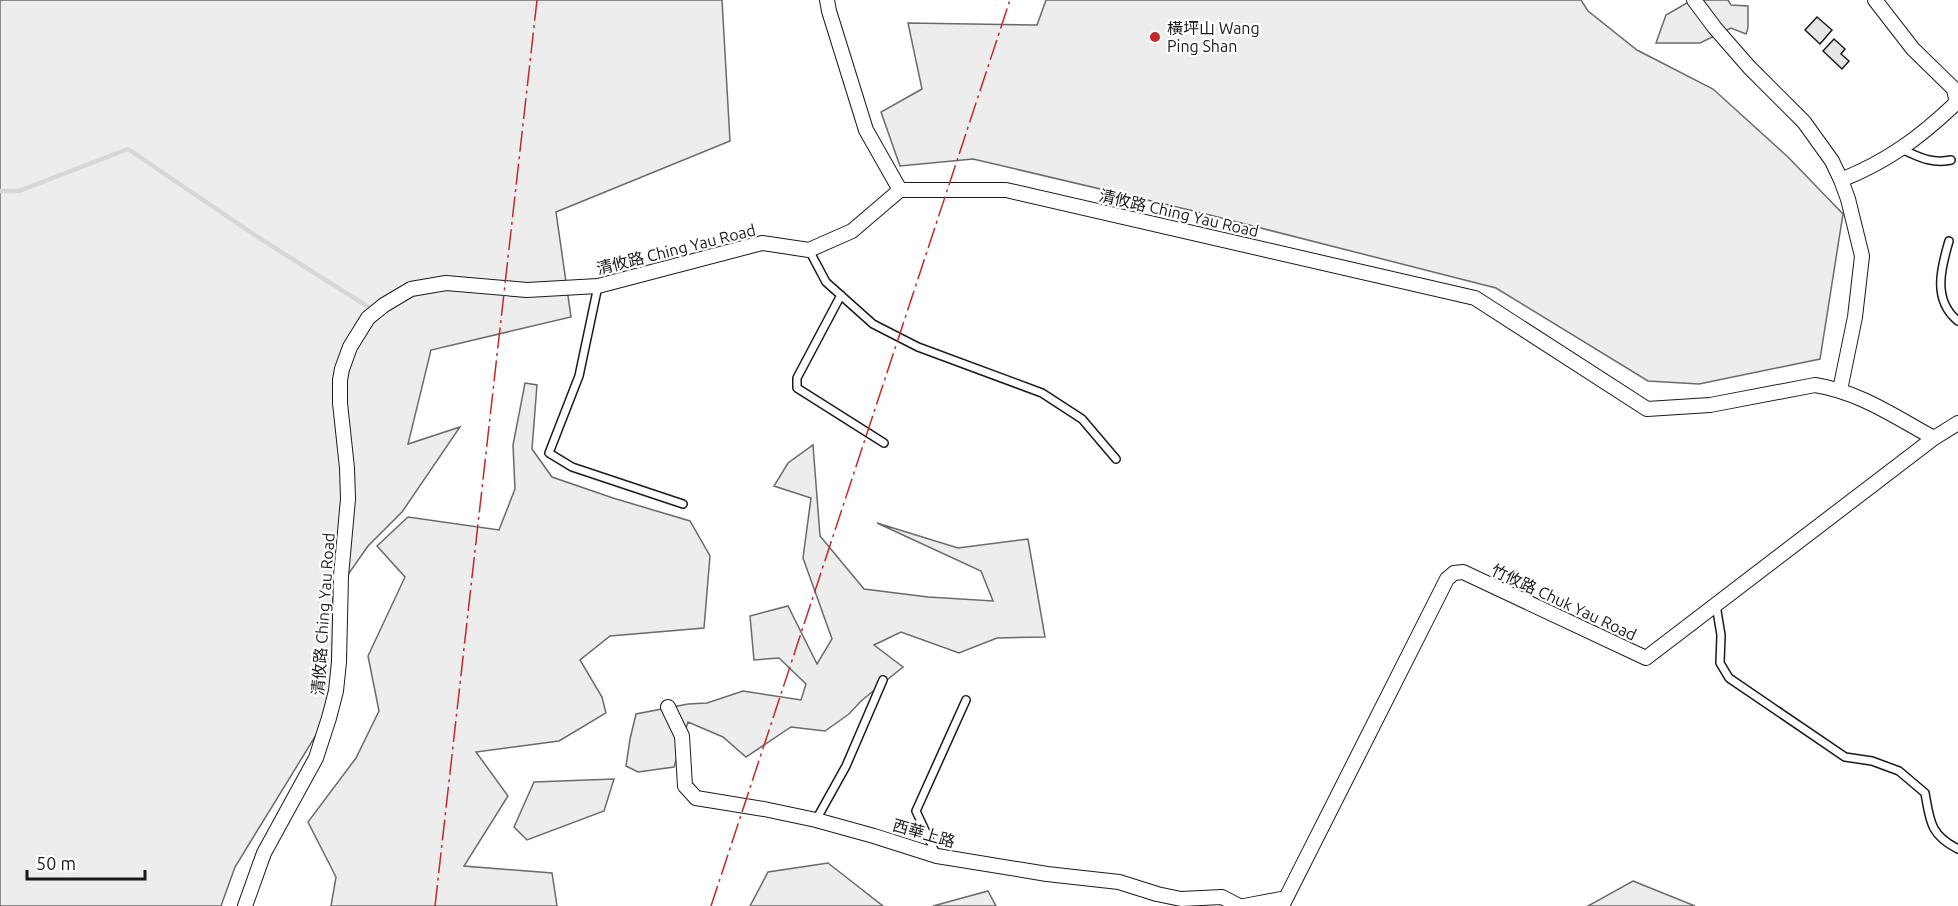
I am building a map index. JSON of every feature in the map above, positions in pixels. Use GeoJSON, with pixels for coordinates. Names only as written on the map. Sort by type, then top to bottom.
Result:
{"type":"FeatureCollection","features":[{"type":"Feature","properties":{"kind":"street"},"geometry":{"type":"LineString","coordinates":[[809,250],[852,231],[900,190],[866,130],[827,0]]}},
{"type":"Feature","properties":{"kind":"street"},"geometry":{"type":"LineString","coordinates":[[1694,0],[1749,67],[1804,122],[1832,161],[1842,180],[1862,256],[1855,317],[1840,390]]}},
{"type":"Feature","properties":{"kind":"street"},"geometry":{"type":"LineString","coordinates":[[1842,180],[1871,168],[1901,149],[1926,131],[1955,104],[1956,92],[1913,49],[1875,0]]}},
{"type":"Feature","properties":{"kind":"street","name":"清攸路 Ching Yau Road"},"geometry":{"type":"LineString","coordinates":[[900,190],[1006,190],[1475,298],[1647,409],[1710,405],[1815,385],[1857,395],[1934,438]]}},
{"type":"Feature","properties":{"kind":"street","name":"清攸路 Ching Yau Road"},"geometry":{"type":"LineString","coordinates":[[245,906],[268,845],[316,758],[333,704],[339,662],[341,576],[348,499],[340,380],[345,358],[368,318],[402,293],[422,286],[455,282],[527,290],[598,286],[762,243],[809,250]]}},
{"type":"Feature","properties":{"kind":"street","name":"竹攸路 Chuk Yau Road"},"geometry":{"type":"LineString","coordinates":[[1284,902],[1447,579],[1454,573],[1463,572],[1646,658],[1934,438],[1958,423]]}},
{"type":"Feature","properties":{"kind":"street","name":"西華上路"},"geometry":{"type":"LineString","coordinates":[[668,707],[682,736],[685,786],[696,798],[816,820],[937,856],[1047,874],[1119,882],[1181,899],[1222,897],[1239,906]]}},
{"type":"Feature","properties":{"kind":"street"},"geometry":{"type":"LineString","coordinates":[[1244,906],[1284,902]]}},
{"type":"Feature","properties":{"kind":"lane"},"geometry":{"type":"LineString","coordinates":[[1901,149],[1927,161],[1938,163],[1951,160]]}},
{"type":"Feature","properties":{"kind":"lane"},"geometry":{"type":"LineString","coordinates":[[1949,241],[1940,272],[1941,292],[1952,316],[1958,321]]}},
{"type":"Feature","properties":{"kind":"lane"},"geometry":{"type":"LineString","coordinates":[[809,250],[826,282],[873,324],[918,348],[1042,393],[1082,419],[1116,459]]}},
{"type":"Feature","properties":{"kind":"lane"},"geometry":{"type":"LineString","coordinates":[[598,286],[579,376],[549,453],[572,467],[684,504]]}},
{"type":"Feature","properties":{"kind":"lane"},"geometry":{"type":"LineString","coordinates":[[841,295],[797,378],[797,388],[884,442]]}},
{"type":"Feature","properties":{"kind":"lane"},"geometry":{"type":"LineString","coordinates":[[1716,605],[1721,635],[1720,663],[1729,678],[1845,757],[1872,761],[1899,771],[1925,793],[1930,821],[1942,841],[1958,849]]}},
{"type":"Feature","properties":{"kind":"lane"},"geometry":{"type":"LineString","coordinates":[[816,820],[846,766],[883,680]]}},
{"type":"Feature","properties":{"kind":"lane"},"geometry":{"type":"LineString","coordinates":[[937,856],[916,811],[966,700]]}},
{"type":"Feature","properties":{"kind":"shaded area"},"geometry":{"type":"Polygon","coordinates":[[[0,0],[722,0],[730,141],[556,212],[571,317],[431,350],[408,444],[460,427],[402,512],[368,546],[333,596],[332,709],[235,867],[221,906],[0,906],[0,0]]]}},
{"type":"Feature","properties":{"kind":"shaded area"},"geometry":{"type":"Polygon","coordinates":[[[1046,0],[1581,0],[1588,11],[1637,50],[1713,89],[1788,157],[1843,214],[1820,359],[1699,384],[1648,381],[1496,288],[1198,212],[973,159],[900,166],[881,112],[922,89],[908,23],[1037,25],[1046,0]]]}},
{"type":"Feature","properties":{"kind":"shaded area"},"geometry":{"type":"Polygon","coordinates":[[[1692,0],[1728,0],[1731,5],[1748,6],[1746,34],[1731,28],[1700,43],[1656,43],[1666,15],[1692,0]]]}},
{"type":"Feature","properties":{"kind":"shaded area"},"geometry":{"type":"Polygon","coordinates":[[[525,383],[537,385],[532,449],[552,477],[690,521],[710,556],[704,628],[610,636],[580,660],[602,697],[606,713],[559,741],[476,752],[508,796],[464,866],[552,873],[557,906],[331,906],[336,877],[308,822],[356,758],[379,711],[368,656],[405,577],[377,546],[408,517],[499,530],[515,489],[513,445],[525,383]]]}},
{"type":"Feature","properties":{"kind":"shaded area"},"geometry":{"type":"Polygon","coordinates":[[[813,445],[820,536],[864,589],[928,597],[993,601],[981,571],[877,523],[958,548],[1028,539],[1045,637],[997,638],[959,653],[901,632],[874,645],[903,667],[861,701],[849,714],[825,731],[791,727],[746,757],[723,737],[688,722],[674,767],[638,772],[626,766],[636,714],[688,704],[707,703],[743,691],[801,700],[806,684],[779,658],[754,660],[750,616],[788,606],[817,664],[832,639],[803,558],[811,498],[774,486],[788,463],[813,445]]]}},
{"type":"Feature","properties":{"kind":"shaded area"},"geometry":{"type":"Polygon","coordinates":[[[614,779],[604,811],[527,840],[514,827],[534,782],[614,779]]]}},
{"type":"Feature","properties":{"kind":"shaded area"},"geometry":{"type":"Polygon","coordinates":[[[828,863],[883,906],[750,906],[768,872],[828,863]]]}},
{"type":"Feature","properties":{"kind":"shaded area"},"geometry":{"type":"Polygon","coordinates":[[[1633,881],[1695,906],[1588,906],[1633,881]]]}},
{"type":"Feature","properties":{"kind":"shaded area"},"geometry":{"type":"Polygon","coordinates":[[[988,891],[996,906],[933,906],[988,891]]]}},
{"type":"Feature","properties":{"kind":"building"},"geometry":{"type":"Polygon","coordinates":[[[1817,17],[1832,30],[1820,44],[1805,30],[1817,17]]]}},
{"type":"Feature","properties":{"kind":"building"},"geometry":{"type":"Polygon","coordinates":[[[1834,39],[1845,49],[1841,54],[1849,61],[1842,69],[1823,51],[1834,39]]]}},
{"type":"Feature","properties":{"kind":"waterway"},"geometry":{"type":"LineString","coordinates":[[0,191],[19,191],[128,149],[256,236],[373,310]]}},
{"type":"Feature","properties":{"kind":"power"},"geometry":{"type":"LineString","coordinates":[[435,906],[537,0]]}},
{"type":"Feature","properties":{"kind":"power"},"geometry":{"type":"LineString","coordinates":[[711,906],[1010,0]]}},
{"type":"Feature","properties":{"kind":"place","name":"橫坪山 Wang Ping Shan"},"geometry":{"type":"Point","coordinates":[1155,37]}}]}
